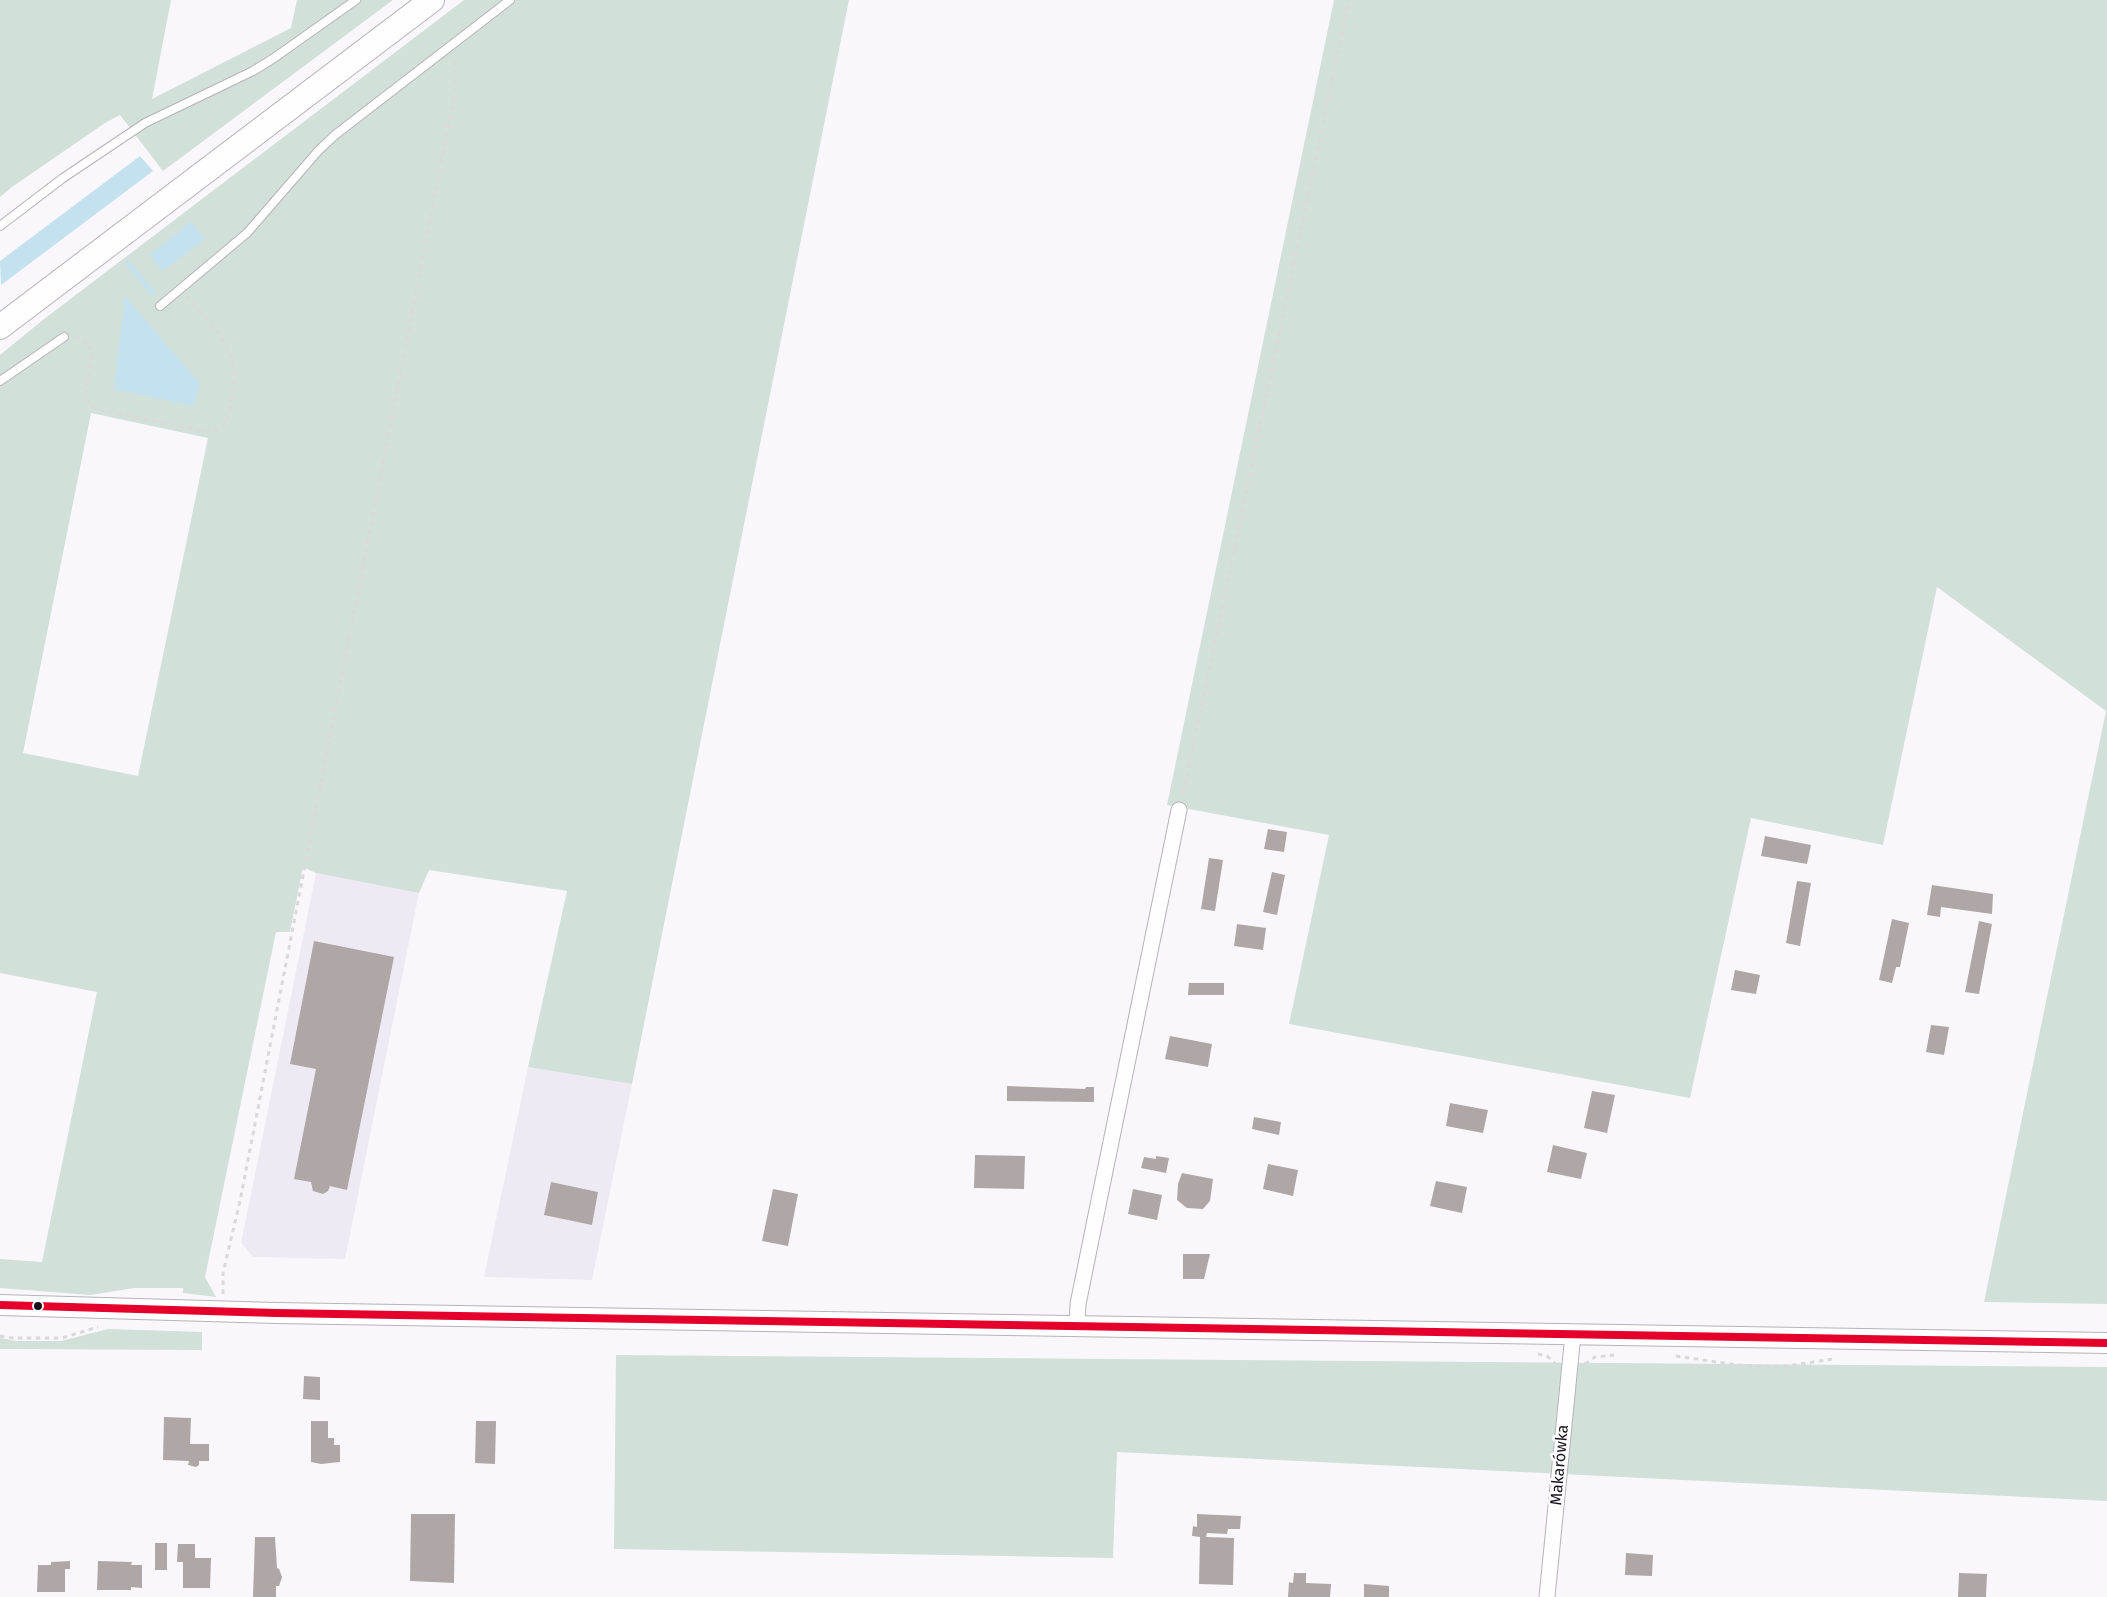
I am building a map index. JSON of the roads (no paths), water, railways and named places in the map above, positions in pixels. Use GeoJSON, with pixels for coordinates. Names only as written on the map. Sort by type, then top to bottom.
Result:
{"type":"FeatureCollection","features":[{"type":"Feature","properties":{"kind":"main road"},"geometry":{"type":"LineString","coordinates":[[0,327],[432,0]]}},
{"type":"Feature","properties":{"kind":"street"},"geometry":{"type":"LineString","coordinates":[[1077,1325],[1078,1304],[1091,1236],[1179,810]]}},
{"type":"Feature","properties":{"kind":"street"},"geometry":{"type":"LineString","coordinates":[[0,1305],[223,1311],[2107,1343]]}},
{"type":"Feature","properties":{"kind":"street","name":"Makarówka"},"geometry":{"type":"LineString","coordinates":[[1547,1597],[1573,1334]]}},
{"type":"Feature","properties":{"kind":"lane"},"geometry":{"type":"LineString","coordinates":[[0,226],[63,178],[145,123],[252,71],[356,0]]}},
{"type":"Feature","properties":{"kind":"lane"},"geometry":{"type":"LineString","coordinates":[[160,306],[247,233],[319,150],[335,135],[510,0]]}},
{"type":"Feature","properties":{"kind":"lane"},"geometry":{"type":"LineString","coordinates":[[0,381],[64,338]]}},
{"type":"Feature","properties":{"kind":"water"},"geometry":{"type":"Polygon","coordinates":[[[140,156],[153,171],[1,285],[0,261],[140,156]]]}},
{"type":"Feature","properties":{"kind":"water"},"geometry":{"type":"Polygon","coordinates":[[[191,222],[205,239],[162,271],[150,255],[191,222]]]}},
{"type":"Feature","properties":{"kind":"water"},"geometry":{"type":"Polygon","coordinates":[[[125,296],[200,384],[193,406],[114,389],[125,296]]]}},
{"type":"Feature","properties":{"kind":"waterway"},"geometry":{"type":"LineString","coordinates":[[128,263],[153,293]]}}]}
